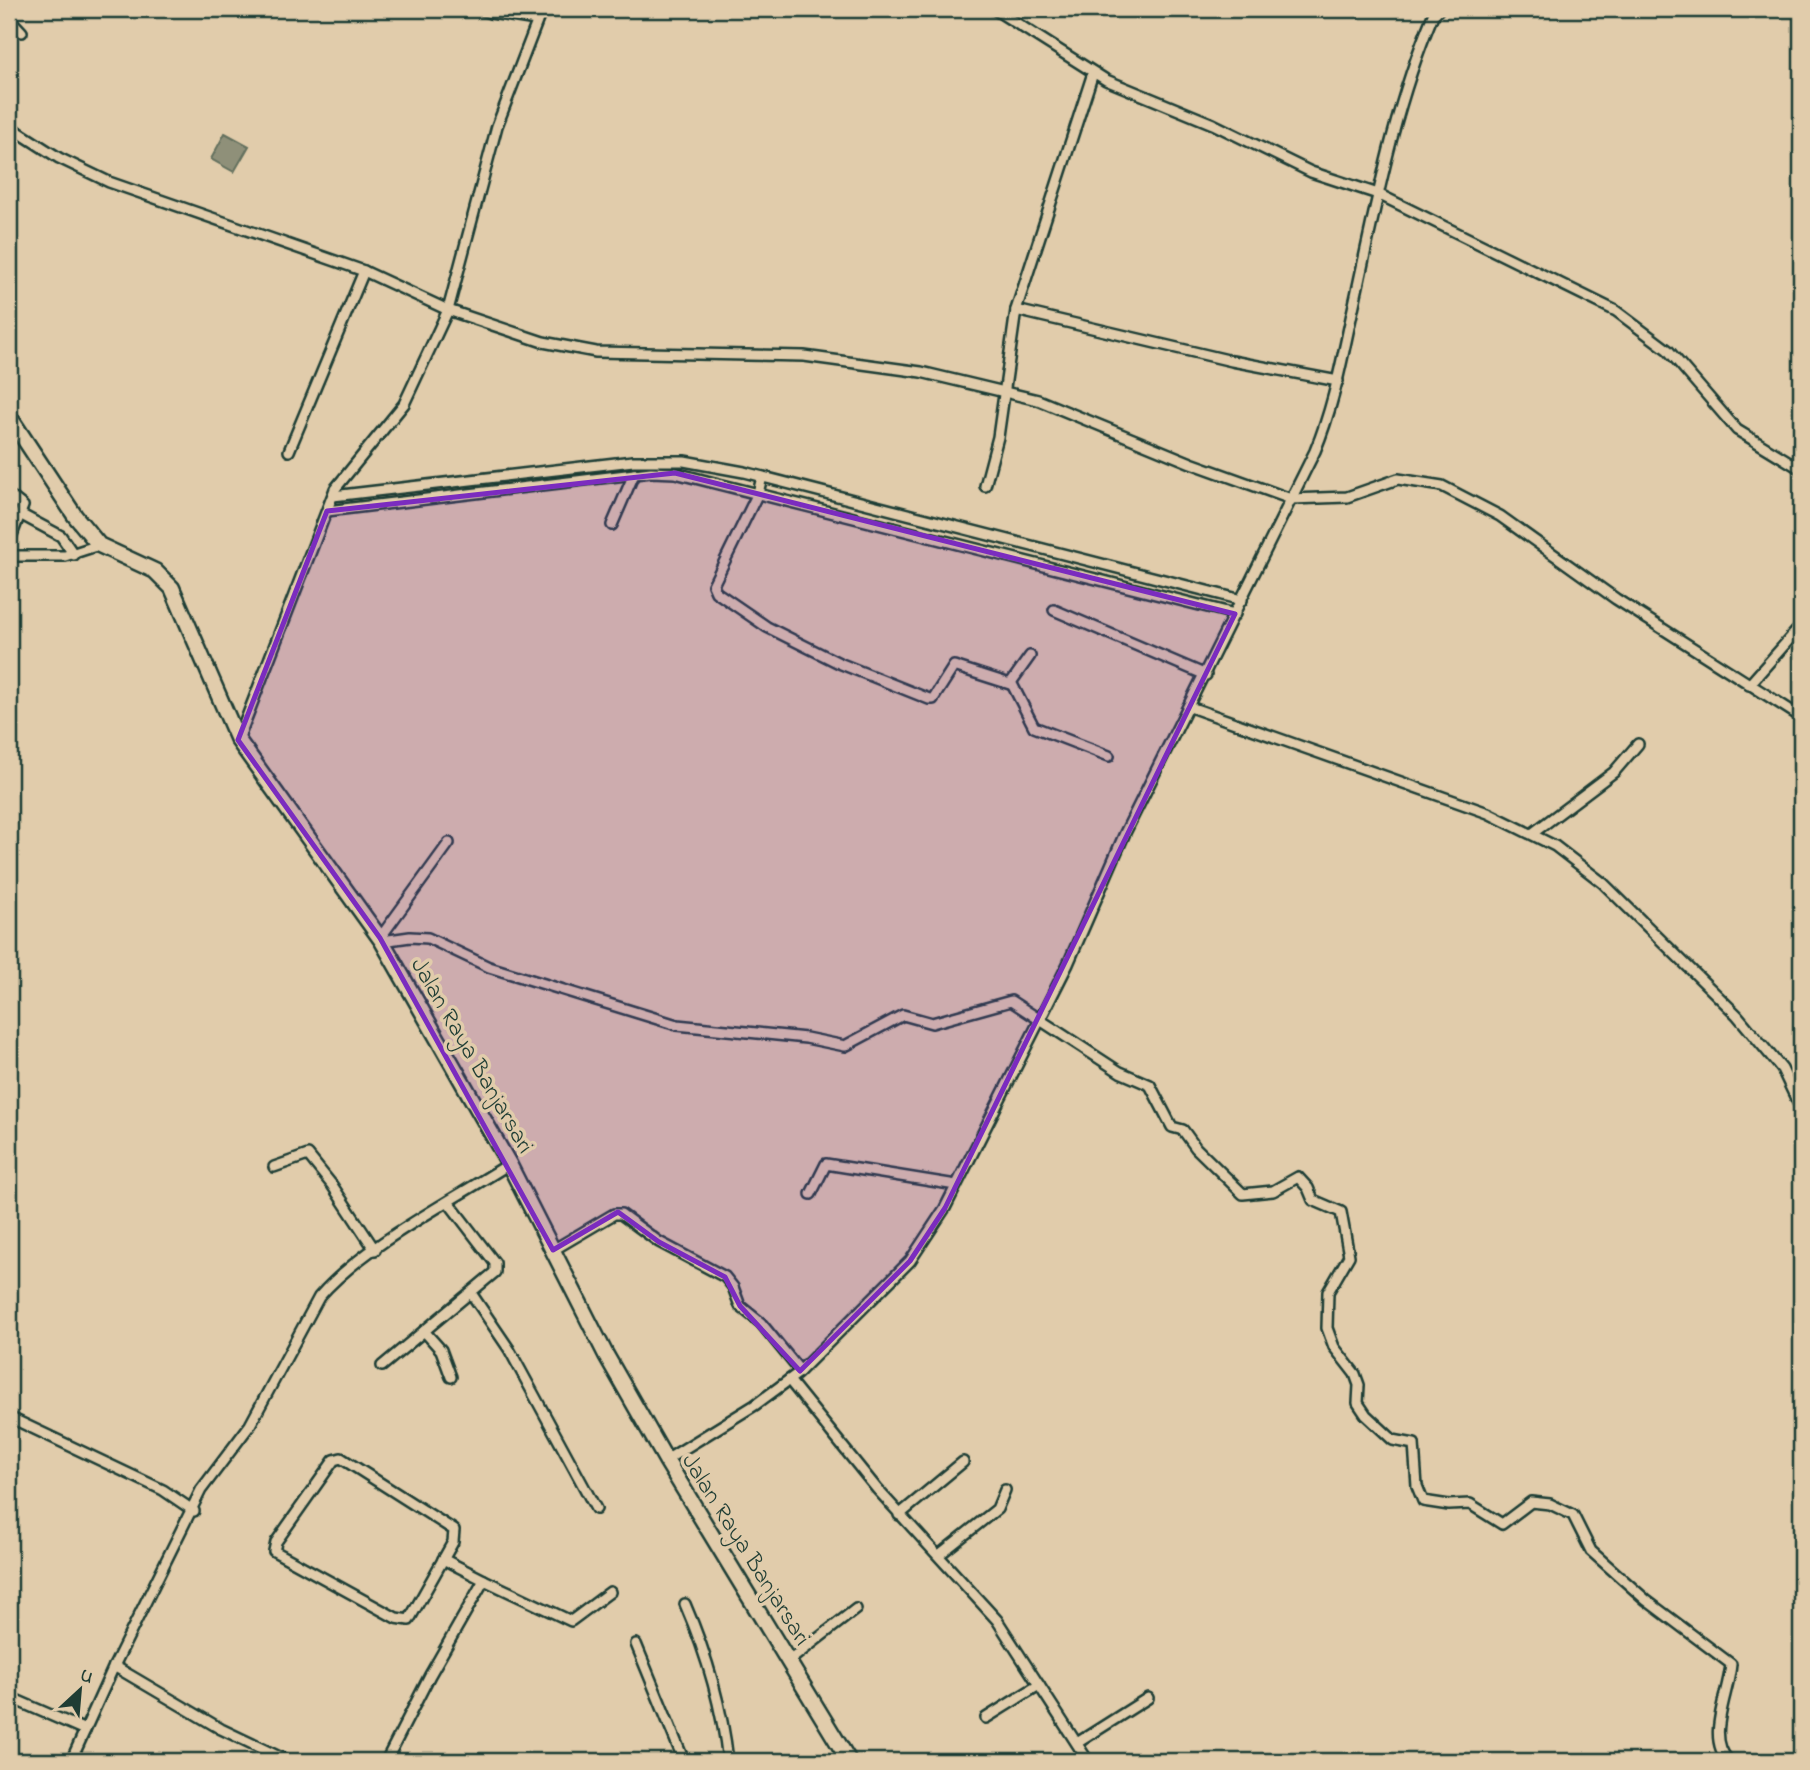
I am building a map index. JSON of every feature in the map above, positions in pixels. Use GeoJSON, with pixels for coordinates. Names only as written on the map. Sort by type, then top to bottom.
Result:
{"type":"FeatureCollection","features":[{"type":"Feature","properties":{"kind":"highway","name":"Jalan Raya Banjarsari"},"geometry":{"type":"LineString","coordinates":[[9,416],[75,516],[99,545],[155,571],[172,588],[238,740],[381,940],[509,1164],[606,1355],[666,1460],[849,1761]]}},
{"type":"Feature","properties":{"kind":"street"},"geometry":{"type":"LineString","coordinates":[[479,9],[536,20]]}},
{"type":"Feature","properties":{"kind":"street"},"geometry":{"type":"LineString","coordinates":[[238,740],[330,503],[345,474],[386,430],[404,404],[448,310],[497,126],[542,9]]}},
{"type":"Feature","properties":{"kind":"street"},"geometry":{"type":"LineString","coordinates":[[994,9],[1093,72],[1213,124],[1311,172],[1378,194],[1616,311],[1668,350],[1737,430],[1801,469]]}},
{"type":"Feature","properties":{"kind":"street"},"geometry":{"type":"LineString","coordinates":[[666,1460],[800,1371],[909,1261],[956,1185],[1068,964],[1125,833],[1206,675],[1324,430],[1338,382],[1378,194],[1412,64],[1438,9]]}},
{"type":"Feature","properties":{"kind":"street"},"geometry":{"type":"LineString","coordinates":[[9,18],[22,32]]}},
{"type":"Feature","properties":{"kind":"street"},"geometry":{"type":"LineString","coordinates":[[985,486],[1006,391],[1016,310],[1093,72]]}},
{"type":"Feature","properties":{"kind":"street"},"geometry":{"type":"LineString","coordinates":[[9,126],[59,158],[109,182],[363,271],[448,310],[543,342],[596,352],[816,357],[921,372],[1038,400],[1191,463],[1291,499],[1347,497],[1398,479],[1442,486],[1500,516],[1616,599],[1801,718]]}},
{"type":"Feature","properties":{"kind":"street"},"geometry":{"type":"LineString","coordinates":[[289,451],[363,271]]}},
{"type":"Feature","properties":{"kind":"street"},"geometry":{"type":"LineString","coordinates":[[1016,310],[1219,358],[1338,382]]}},
{"type":"Feature","properties":{"kind":"street"},"geometry":{"type":"LineString","coordinates":[[330,503],[650,466],[716,474],[1108,574],[1242,600]]}},
{"type":"Feature","properties":{"kind":"street"},"geometry":{"type":"LineString","coordinates":[[330,503],[554,476],[634,474],[650,466],[675,473],[716,474],[1108,574],[1235,614]]}},
{"type":"Feature","properties":{"kind":"street"},"geometry":{"type":"LineString","coordinates":[[612,525],[634,474]]}},
{"type":"Feature","properties":{"kind":"street"},"geometry":{"type":"LineString","coordinates":[[760,484],[713,581],[716,592],[767,628],[839,663],[929,699],[933,699],[954,666],[1012,684],[1034,727],[1109,756]]}},
{"type":"Feature","properties":{"kind":"street"},"geometry":{"type":"LineString","coordinates":[[9,495],[22,510],[61,536],[74,555]]}},
{"type":"Feature","properties":{"kind":"street"},"geometry":{"type":"LineString","coordinates":[[9,542],[22,510]]}},
{"type":"Feature","properties":{"kind":"street"},"geometry":{"type":"LineString","coordinates":[[9,556],[74,555],[99,545]]}},
{"type":"Feature","properties":{"kind":"street"},"geometry":{"type":"LineString","coordinates":[[1054,611],[1206,675]]}},
{"type":"Feature","properties":{"kind":"street"},"geometry":{"type":"LineString","coordinates":[[1749,685],[1801,626]]}},
{"type":"Feature","properties":{"kind":"street"},"geometry":{"type":"LineString","coordinates":[[1012,684],[1030,656]]}},
{"type":"Feature","properties":{"kind":"street"},"geometry":{"type":"LineString","coordinates":[[1190,707],[1389,776],[1533,833],[1604,883],[1737,1015],[1782,1069],[1801,1109]]}},
{"type":"Feature","properties":{"kind":"street"},"geometry":{"type":"LineString","coordinates":[[1533,833],[1614,772],[1638,744]]}},
{"type":"Feature","properties":{"kind":"street"},"geometry":{"type":"LineString","coordinates":[[381,940],[449,843]]}},
{"type":"Feature","properties":{"kind":"street"},"geometry":{"type":"LineString","coordinates":[[381,940],[428,938],[489,967],[677,1025],[806,1038],[845,1046],[903,1015],[932,1023],[1011,1001],[1121,1072],[1150,1085],[1172,1127],[1183,1130],[1196,1148],[1243,1194],[1273,1191],[1298,1177],[1308,1188],[1313,1200],[1341,1212],[1349,1256],[1328,1292],[1327,1328],[1334,1347],[1355,1374],[1359,1385],[1358,1403],[1366,1415],[1393,1440],[1414,1444],[1417,1486],[1423,1501],[1470,1504],[1502,1524],[1531,1502],[1550,1504],[1573,1515],[1591,1551],[1600,1560],[1646,1600],[1731,1664],[1717,1738],[1722,1754],[1730,1761]]}},
{"type":"Feature","properties":{"kind":"street"},"geometry":{"type":"LineString","coordinates":[[274,1167],[308,1155],[332,1185],[375,1250]]}},
{"type":"Feature","properties":{"kind":"street"},"geometry":{"type":"LineString","coordinates":[[71,1761],[114,1666],[214,1470],[250,1425],[319,1297],[331,1283],[375,1250],[509,1164]]}},
{"type":"Feature","properties":{"kind":"street"},"geometry":{"type":"LineString","coordinates":[[811,1194],[826,1164],[956,1185]]}},
{"type":"Feature","properties":{"kind":"street"},"geometry":{"type":"LineString","coordinates":[[382,1366],[495,1272],[495,1264],[449,1203]]}},
{"type":"Feature","properties":{"kind":"street"},"geometry":{"type":"LineString","coordinates":[[553,1250],[614,1214],[621,1214],[659,1242],[730,1282],[740,1306],[761,1323],[800,1371]]}},
{"type":"Feature","properties":{"kind":"street"},"geometry":{"type":"LineString","coordinates":[[472,1292],[509,1349],[596,1509]]}},
{"type":"Feature","properties":{"kind":"street"},"geometry":{"type":"LineString","coordinates":[[424,1331],[441,1349],[451,1377]]}},
{"type":"Feature","properties":{"kind":"street"},"geometry":{"type":"LineString","coordinates":[[789,1380],[899,1515],[998,1620],[1088,1761]]}},
{"type":"Feature","properties":{"kind":"street"},"geometry":{"type":"LineString","coordinates":[[9,1417],[163,1490],[194,1511]]}},
{"type":"Feature","properties":{"kind":"street"},"geometry":{"type":"LineString","coordinates":[[341,1458],[454,1530],[455,1537],[443,1559],[409,1620],[404,1621],[274,1551],[273,1546],[334,1460],[341,1458]]}},
{"type":"Feature","properties":{"kind":"street"},"geometry":{"type":"LineString","coordinates":[[899,1515],[963,1462]]}},
{"type":"Feature","properties":{"kind":"street"},"geometry":{"type":"LineString","coordinates":[[939,1555],[997,1509],[1005,1490]]}},
{"type":"Feature","properties":{"kind":"street"},"geometry":{"type":"LineString","coordinates":[[443,1559],[571,1621],[610,1592]]}},
{"type":"Feature","properties":{"kind":"street"},"geometry":{"type":"LineString","coordinates":[[386,1761],[430,1675],[484,1580]]}},
{"type":"Feature","properties":{"kind":"street"},"geometry":{"type":"LineString","coordinates":[[685,1604],[702,1642],[715,1685],[728,1761]]}},
{"type":"Feature","properties":{"kind":"street"},"geometry":{"type":"LineString","coordinates":[[789,1661],[856,1609]]}},
{"type":"Feature","properties":{"kind":"street"},"geometry":{"type":"LineString","coordinates":[[636,1644],[684,1761]]}},
{"type":"Feature","properties":{"kind":"street"},"geometry":{"type":"LineString","coordinates":[[114,1666],[200,1718],[288,1761]]}},
{"type":"Feature","properties":{"kind":"street"},"geometry":{"type":"LineString","coordinates":[[986,1718],[1039,1685]]}},
{"type":"Feature","properties":{"kind":"street"},"geometry":{"type":"LineString","coordinates":[[9,1697],[85,1730]]}},
{"type":"Feature","properties":{"kind":"street"},"geometry":{"type":"LineString","coordinates":[[1077,1743],[1148,1698]]}},
{"type":"Feature","properties":{"kind":"highlighted area"},"geometry":{"type":"Polygon","coordinates":[[[675,473],[1235,614],[945,1208],[910,1261],[800,1371],[740,1306],[725,1277],[659,1242],[618,1212],[553,1250],[380,938],[238,740],[327,511],[675,473]]]}},
{"type":"Feature","properties":{"kind":"shaded area"},"geometry":{"type":"Polygon","coordinates":[[[225,133],[249,146],[234,172],[211,159],[225,133]]]}}]}
